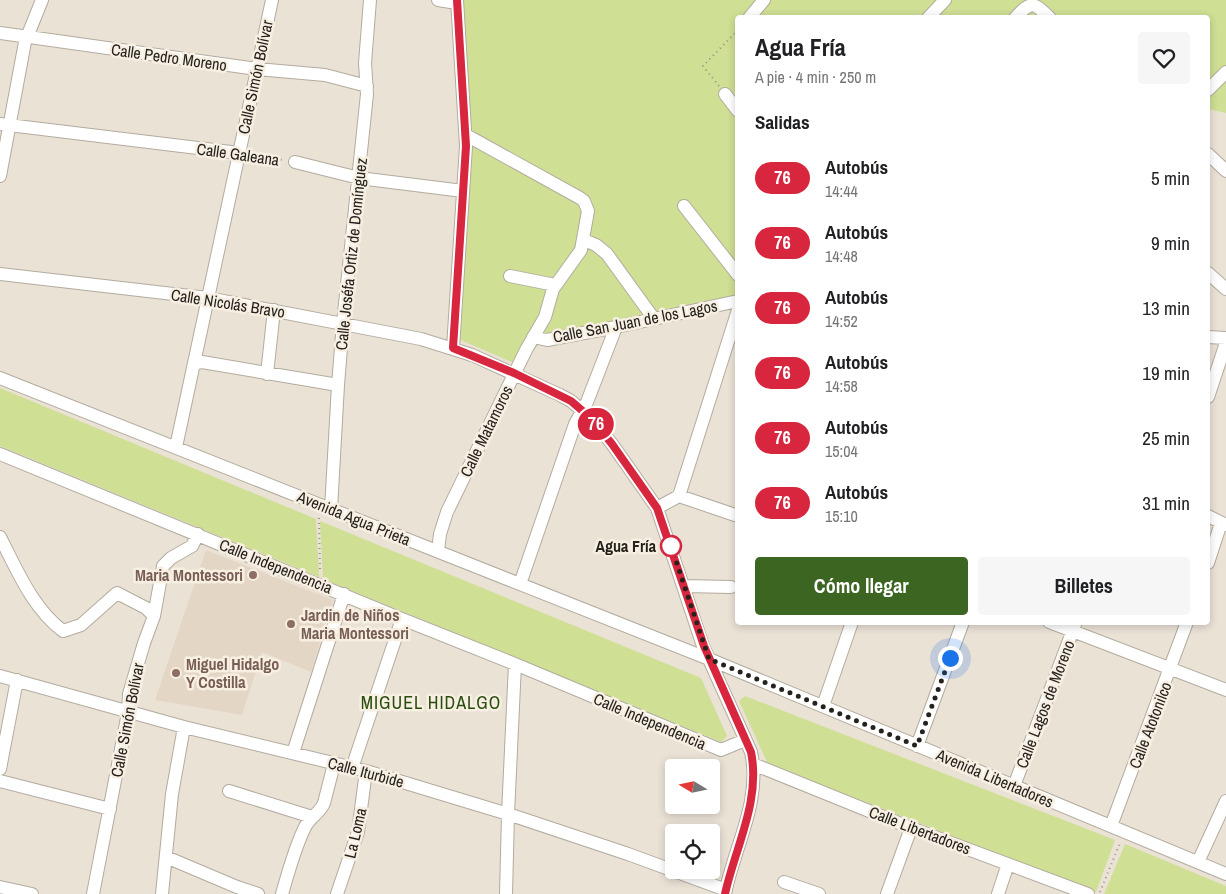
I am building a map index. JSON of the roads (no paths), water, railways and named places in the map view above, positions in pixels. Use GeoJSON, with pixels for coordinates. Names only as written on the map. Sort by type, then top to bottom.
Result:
{"type":"FeatureCollection","features":[{"type":"Feature","properties":{"kind":"street"},"geometry":{"type":"LineString","coordinates":[[0,176],[5,125],[26,37],[42,0]]}},
{"type":"Feature","properties":{"kind":"street","name":"Calle Simón Bolívar"},"geometry":{"type":"LineString","coordinates":[[176,447],[272,0]]}},
{"type":"Feature","properties":{"kind":"street","name":"Calle Joséfa Ortiz de Domínguez"},"geometry":{"type":"LineString","coordinates":[[331,509],[343,323],[367,86],[365,63],[370,0]]}},
{"type":"Feature","properties":{"kind":"street"},"geometry":{"type":"LineString","coordinates":[[438,0],[457,1],[466,136],[453,348]]}},
{"type":"Feature","properties":{"kind":"street"},"geometry":{"type":"LineString","coordinates":[[752,15],[764,0]]}},
{"type":"Feature","properties":{"kind":"street"},"geometry":{"type":"LineString","coordinates":[[931,15],[945,0]]}},
{"type":"Feature","properties":{"kind":"street"},"geometry":{"type":"LineString","coordinates":[[1018,15],[1027,5],[1031,4],[1037,6],[1047,15]]}},
{"type":"Feature","properties":{"kind":"street","name":"Calle Pedro Moreno"},"geometry":{"type":"LineString","coordinates":[[0,33],[257,69],[324,75],[367,86]]}},
{"type":"Feature","properties":{"kind":"street"},"geometry":{"type":"LineString","coordinates":[[1210,88],[1226,72]]}},
{"type":"Feature","properties":{"kind":"street"},"geometry":{"type":"LineString","coordinates":[[724,94],[735,107]]}},
{"type":"Feature","properties":{"kind":"street","name":"Calle Galeana"},"geometry":{"type":"LineString","coordinates":[[5,125],[239,153]]}},
{"type":"Feature","properties":{"kind":"street","name":"Calle Matamoros"},"geometry":{"type":"LineString","coordinates":[[438,551],[440,534],[447,512],[514,373],[545,317],[555,285],[578,256],[584,240],[588,217],[587,206],[580,198],[466,136]]}},
{"type":"Feature","properties":{"kind":"street"},"geometry":{"type":"LineString","coordinates":[[1210,156],[1226,171]]}},
{"type":"Feature","properties":{"kind":"street","name":"Calle Galeana"},"geometry":{"type":"LineString","coordinates":[[295,162],[359,178],[463,191]]}},
{"type":"Feature","properties":{"kind":"street"},"geometry":{"type":"LineString","coordinates":[[684,206],[735,271]]}},
{"type":"Feature","properties":{"kind":"street"},"geometry":{"type":"LineString","coordinates":[[584,240],[596,245],[607,254],[654,319]]}},
{"type":"Feature","properties":{"kind":"street","name":"Calle Nicolás Bravo"},"geometry":{"type":"LineString","coordinates":[[0,274],[208,298],[421,339],[453,348],[514,373],[560,394],[582,410],[612,444],[657,508],[709,659],[751,752],[754,779],[751,801],[725,892]]}},
{"type":"Feature","properties":{"kind":"street"},"geometry":{"type":"LineString","coordinates":[[1210,275],[1226,289]]}},
{"type":"Feature","properties":{"kind":"street"},"geometry":{"type":"LineString","coordinates":[[510,276],[555,285]]}},
{"type":"Feature","properties":{"kind":"street","name":"Calle San Juan de los Lagos"},"geometry":{"type":"LineString","coordinates":[[534,337],[547,340],[735,302]]}},
{"type":"Feature","properties":{"kind":"street"},"geometry":{"type":"LineString","coordinates":[[267,374],[274,310]]}},
{"type":"Feature","properties":{"kind":"street"},"geometry":{"type":"LineString","coordinates":[[657,508],[679,496],[735,319]]}},
{"type":"Feature","properties":{"kind":"street"},"geometry":{"type":"LineString","coordinates":[[520,584],[575,424],[616,327]]}},
{"type":"Feature","properties":{"kind":"street"},"geometry":{"type":"LineString","coordinates":[[1210,337],[1226,338]]}},
{"type":"Feature","properties":{"kind":"street"},"geometry":{"type":"LineString","coordinates":[[1210,390],[1226,343]]}},
{"type":"Feature","properties":{"kind":"street"},"geometry":{"type":"LineString","coordinates":[[194,364],[202,362],[338,385]]}},
{"type":"Feature","properties":{"kind":"street","name":"Avenida Agua Prieta"},"geometry":{"type":"LineString","coordinates":[[0,378],[709,659]]}},
{"type":"Feature","properties":{"kind":"street","name":"Calle Independencia"},"geometry":{"type":"LineString","coordinates":[[0,454],[721,750],[745,740]]}},
{"type":"Feature","properties":{"kind":"street"},"geometry":{"type":"LineString","coordinates":[[679,496],[735,515]]}},
{"type":"Feature","properties":{"kind":"street"},"geometry":{"type":"LineString","coordinates":[[1210,517],[1224,524],[1210,558]]}},
{"type":"Feature","properties":{"kind":"street","name":"Calle Simón Bolívar"},"geometry":{"type":"LineString","coordinates":[[93,894],[128,713],[129,694],[154,616],[163,566],[171,558],[192,546],[198,534]]}},
{"type":"Feature","properties":{"kind":"street"},"geometry":{"type":"LineString","coordinates":[[0,538],[24,584],[46,616],[63,631],[81,625],[116,593],[146,608],[154,616]]}},
{"type":"Feature","properties":{"kind":"street"},"geometry":{"type":"LineString","coordinates":[[684,586],[731,587]]}},
{"type":"Feature","properties":{"kind":"street"},"geometry":{"type":"LineString","coordinates":[[293,753],[344,594]]}},
{"type":"Feature","properties":{"kind":"street"},"geometry":{"type":"LineString","coordinates":[[352,768],[402,620]]}},
{"type":"Feature","properties":{"kind":"street"},"geometry":{"type":"LineString","coordinates":[[823,706],[851,625]]}},
{"type":"Feature","properties":{"kind":"street"},"geometry":{"type":"LineString","coordinates":[[917,746],[962,625]]}},
{"type":"Feature","properties":{"kind":"street","name":"Calle Atotonilco"},"geometry":{"type":"LineString","coordinates":[[1112,826],[1186,625]]}},
{"type":"Feature","properties":{"kind":"street"},"geometry":{"type":"LineString","coordinates":[[1074,626],[1171,669],[1226,690]]}},
{"type":"Feature","properties":{"kind":"street","name":"Calle Lagos de Moreno"},"geometry":{"type":"LineString","coordinates":[[1014,786],[1074,626]]}},
{"type":"Feature","properties":{"kind":"street","name":"Avenida Libertadores"},"geometry":{"type":"LineString","coordinates":[[709,659],[1226,874]]}},
{"type":"Feature","properties":{"kind":"street"},"geometry":{"type":"LineString","coordinates":[[506,894],[515,664]]}},
{"type":"Feature","properties":{"kind":"street","name":"Calle Iturbide"},"geometry":{"type":"LineString","coordinates":[[0,676],[128,713],[366,771],[508,814],[628,854],[725,892]]}},
{"type":"Feature","properties":{"kind":"street"},"geometry":{"type":"LineString","coordinates":[[0,769],[17,680]]}},
{"type":"Feature","properties":{"kind":"street"},"geometry":{"type":"LineString","coordinates":[[162,894],[172,794],[184,727]]}},
{"type":"Feature","properties":{"kind":"street"},"geometry":{"type":"LineString","coordinates":[[282,894],[305,827],[312,816],[322,808],[334,764]]}},
{"type":"Feature","properties":{"kind":"street","name":"Calle Libertadores"},"geometry":{"type":"LineString","coordinates":[[753,764],[911,828],[1088,894]]}},
{"type":"Feature","properties":{"kind":"street","name":"La Loma"},"geometry":{"type":"LineString","coordinates":[[337,894],[358,832],[366,771]]}},
{"type":"Feature","properties":{"kind":"street"},"geometry":{"type":"LineString","coordinates":[[0,781],[110,809]]}},
{"type":"Feature","properties":{"kind":"street"},"geometry":{"type":"LineString","coordinates":[[229,791],[312,816]]}},
{"type":"Feature","properties":{"kind":"street"},"geometry":{"type":"LineString","coordinates":[[1198,862],[1226,801]]}},
{"type":"Feature","properties":{"kind":"street"},"geometry":{"type":"LineString","coordinates":[[887,894],[911,828]]}},
{"type":"Feature","properties":{"kind":"street"},"geometry":{"type":"LineString","coordinates":[[166,856],[258,894]]}},
{"type":"Feature","properties":{"kind":"street"},"geometry":{"type":"LineString","coordinates":[[998,894],[1008,864]]}},
{"type":"Feature","properties":{"kind":"street"},"geometry":{"type":"LineString","coordinates":[[784,882],[818,894]]}},
{"type":"Feature","properties":{"kind":"street"},"geometry":{"type":"LineString","coordinates":[[0,887],[32,894]]}},
{"type":"Feature","properties":{"kind":"place","name":"Agua Fría"},"geometry":{"type":"Point","coordinates":[671,546]}},
{"type":"Feature","properties":{"kind":"place","name":"Maria Montessori"},"geometry":{"type":"Point","coordinates":[253,575]}},
{"type":"Feature","properties":{"kind":"place","name":"Jardin de Niños Maria Montessori"},"geometry":{"type":"Point","coordinates":[291,624]}},
{"type":"Feature","properties":{"kind":"place","name":"Miguel Hidalgo Y Costilla"},"geometry":{"type":"Point","coordinates":[176,673]}},
{"type":"Feature","properties":{"kind":"district","name":"MIGUEL HIDALGO"},"geometry":{"type":"Point","coordinates":[431,702]}}]}
